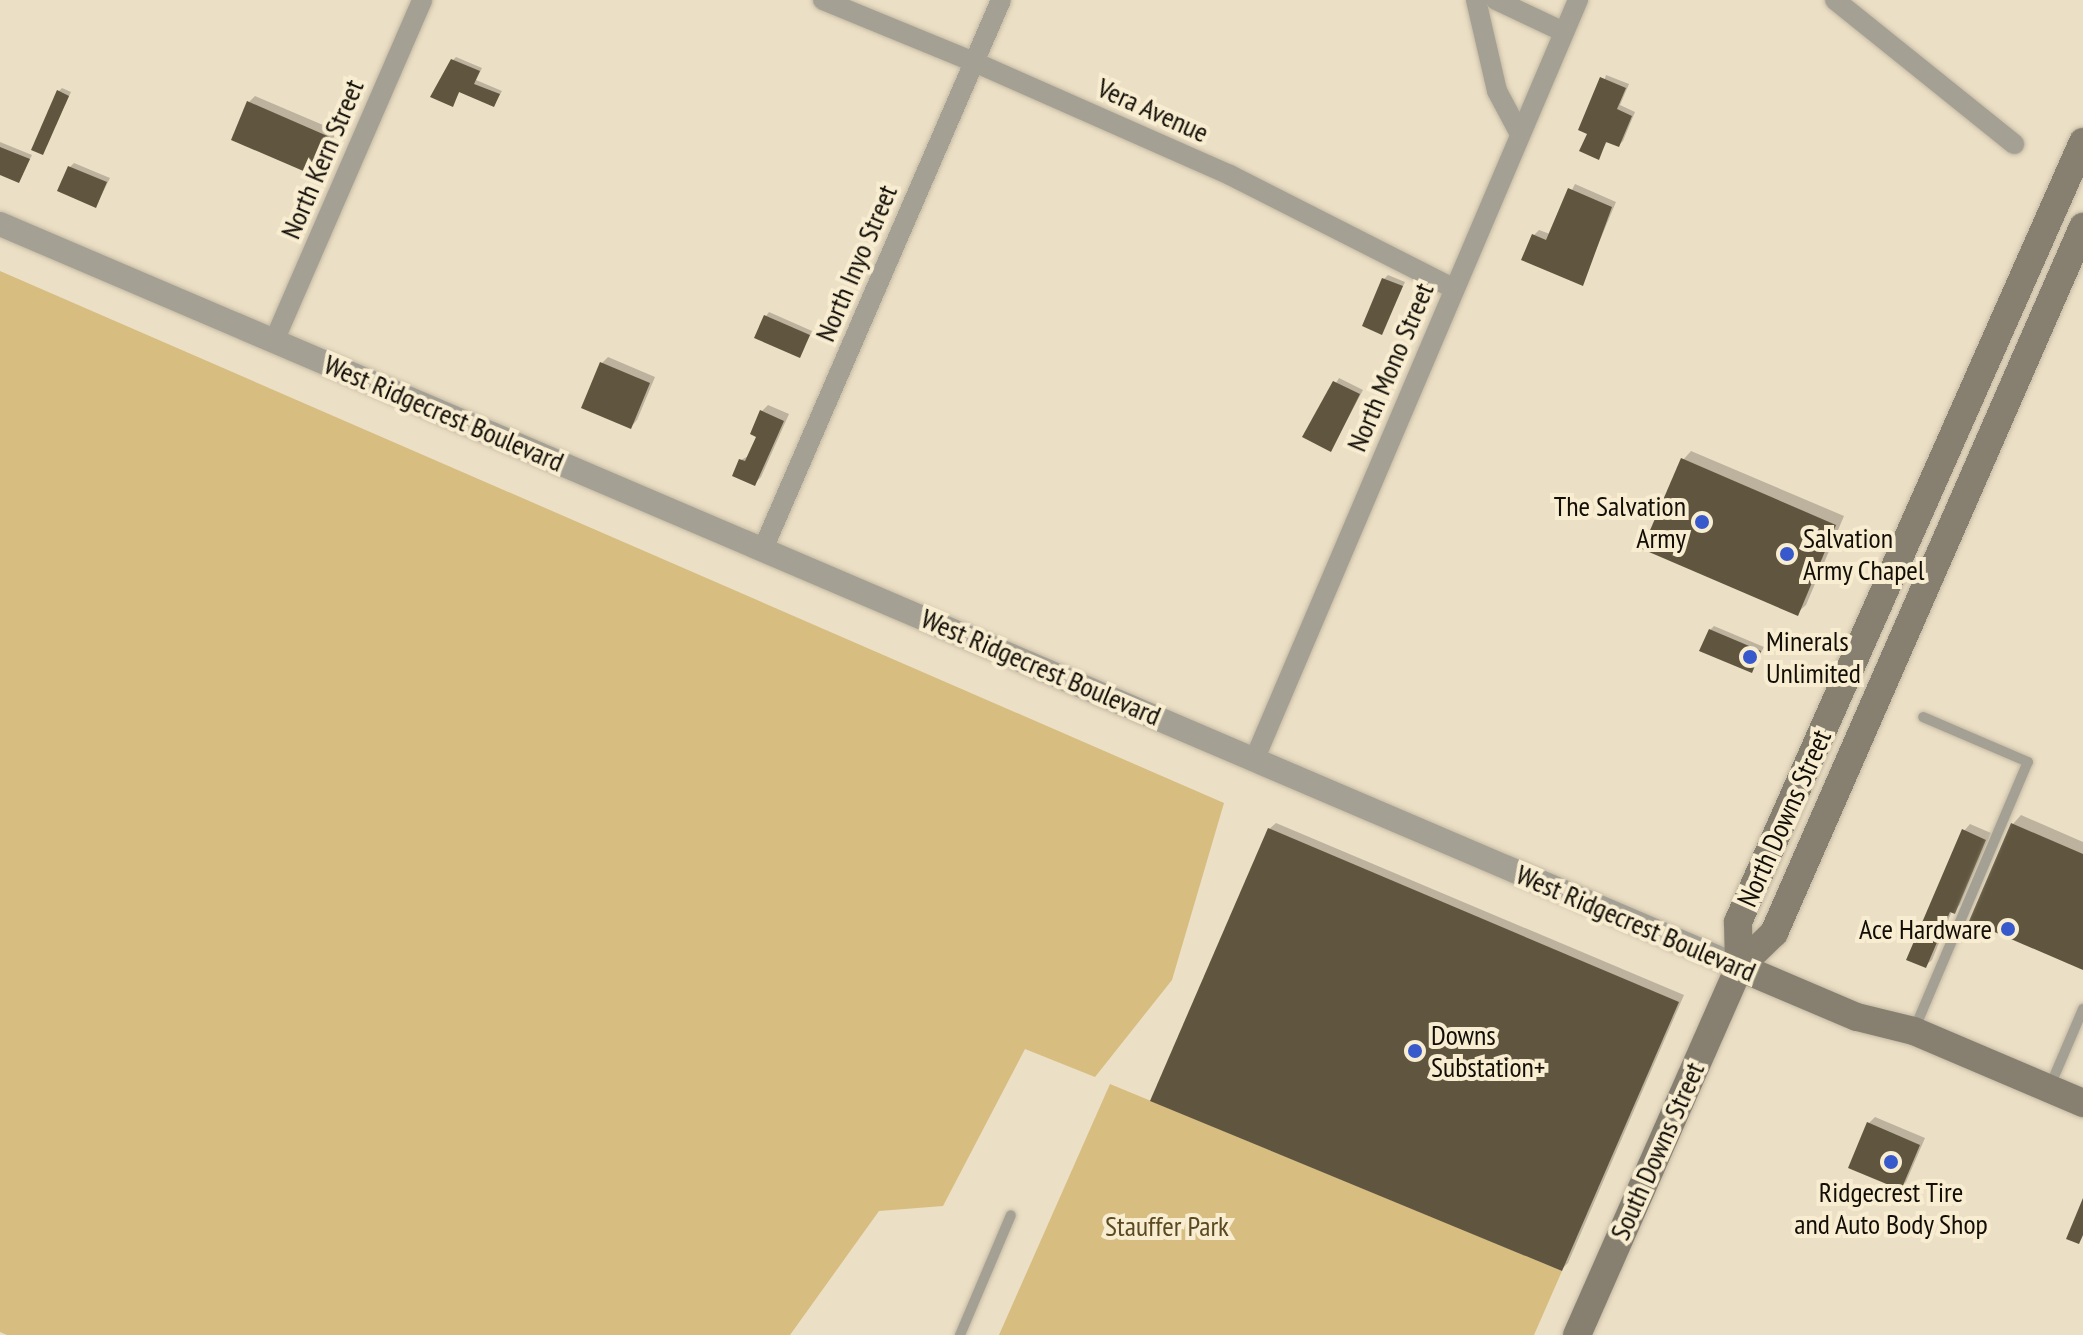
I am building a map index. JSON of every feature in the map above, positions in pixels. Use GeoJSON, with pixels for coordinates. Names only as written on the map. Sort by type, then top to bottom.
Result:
{"type":"FeatureCollection","features":[{"type":"Feature","properties":{"kind":"main road","name":"North Downs Street"},"geometry":{"type":"LineString","coordinates":[[1739,967],[1738,922],[2083,142]]}},
{"type":"Feature","properties":{"kind":"main road","name":"North Downs Street"},"geometry":{"type":"LineString","coordinates":[[1739,967],[1774,933],[2083,227]]}},
{"type":"Feature","properties":{"kind":"main road","name":"West Ridgecrest Boulevard"},"geometry":{"type":"LineString","coordinates":[[1739,967],[1857,1017],[1914,1031],[2083,1103]]}},
{"type":"Feature","properties":{"kind":"main road","name":"South Downs Street"},"geometry":{"type":"LineString","coordinates":[[1577,1335],[1739,967]]}},
{"type":"Feature","properties":{"kind":"street","name":"North Kern Street"},"geometry":{"type":"LineString","coordinates":[[274,341],[422,0]]}},
{"type":"Feature","properties":{"kind":"street","name":"Vera Avenue"},"geometry":{"type":"LineString","coordinates":[[823,0],[974,62],[1230,175],[1453,288]]}},
{"type":"Feature","properties":{"kind":"street","name":"North Inyo Street"},"geometry":{"type":"LineString","coordinates":[[763,549],[1001,0]]}},
{"type":"Feature","properties":{"kind":"street"},"geometry":{"type":"LineString","coordinates":[[1476,0],[1497,91],[1520,134]]}},
{"type":"Feature","properties":{"kind":"street"},"geometry":{"type":"LineString","coordinates":[[1496,0],[1564,32]]}},
{"type":"Feature","properties":{"kind":"street","name":"North Mono Street"},"geometry":{"type":"LineString","coordinates":[[1255,758],[1578,0]]}},
{"type":"Feature","properties":{"kind":"street"},"geometry":{"type":"LineString","coordinates":[[1835,0],[2014,144]]}},
{"type":"Feature","properties":{"kind":"street","name":"West Ridgecrest Boulevard"},"geometry":{"type":"LineString","coordinates":[[0,224],[1739,967]]}},
{"type":"Feature","properties":{"kind":"lane"},"geometry":{"type":"LineString","coordinates":[[1914,1031],[2028,762],[1923,717]]}},
{"type":"Feature","properties":{"kind":"lane"},"geometry":{"type":"LineString","coordinates":[[2049,1088],[2083,1009]]}},
{"type":"Feature","properties":{"kind":"lane"},"geometry":{"type":"LineString","coordinates":[[960,1335],[1011,1215]]}},
{"type":"Feature","properties":{"kind":"green space"},"geometry":{"type":"Polygon","coordinates":[[[0,271],[1224,803],[1172,980],[1095,1077],[1025,1049],[943,1206],[879,1211],[790,1335],[7,1335],[0,1332],[0,271]]]}},
{"type":"Feature","properties":{"kind":"green space","name":"Stauffer Park"},"geometry":{"type":"Polygon","coordinates":[[[1110,1084],[1562,1271],[1534,1335],[999,1335],[1110,1084]]]}},
{"type":"Feature","properties":{"kind":"building"},"geometry":{"type":"Polygon","coordinates":[[[451,59],[480,71],[474,84],[500,94],[494,107],[459,92],[453,107],[430,97],[451,59]]]}},
{"type":"Feature","properties":{"kind":"building"},"geometry":{"type":"Polygon","coordinates":[[[1600,77],[1626,88],[1617,109],[1632,116],[1619,147],[1606,142],[1599,160],[1579,151],[1587,134],[1578,130],[1600,77]]]}},
{"type":"Feature","properties":{"kind":"building"},"geometry":{"type":"Polygon","coordinates":[[[57,90],[69,96],[43,155],[31,150],[57,90]]]}},
{"type":"Feature","properties":{"kind":"building"},"geometry":{"type":"Polygon","coordinates":[[[247,101],[332,138],[315,176],[231,140],[247,101]]]}},
{"type":"Feature","properties":{"kind":"building"},"geometry":{"type":"Polygon","coordinates":[[[0,147],[30,159],[19,183],[0,175],[0,147]]]}},
{"type":"Feature","properties":{"kind":"building"},"geometry":{"type":"Polygon","coordinates":[[[68,166],[107,182],[96,208],[57,191],[68,166]]]}},
{"type":"Feature","properties":{"kind":"building"},"geometry":{"type":"Polygon","coordinates":[[[1568,188],[1612,207],[1583,286],[1521,260],[1532,234],[1546,240],[1568,188]]]}},
{"type":"Feature","properties":{"kind":"building"},"geometry":{"type":"Polygon","coordinates":[[[1382,278],[1403,286],[1382,335],[1362,326],[1382,278]]]}},
{"type":"Feature","properties":{"kind":"building"},"geometry":{"type":"Polygon","coordinates":[[[764,315],[810,335],[800,358],[754,338],[764,315]]]}},
{"type":"Feature","properties":{"kind":"building"},"geometry":{"type":"Polygon","coordinates":[[[600,362],[650,383],[631,429],[581,408],[600,362]]]}},
{"type":"Feature","properties":{"kind":"building"},"geometry":{"type":"Polygon","coordinates":[[[1333,381],[1360,394],[1331,452],[1302,437],[1333,381]]]}},
{"type":"Feature","properties":{"kind":"building"},"geometry":{"type":"Polygon","coordinates":[[[760,410],[784,421],[755,486],[732,476],[739,459],[745,461],[756,437],[750,434],[760,410]]]}},
{"type":"Feature","properties":{"kind":"building"},"geometry":{"type":"Polygon","coordinates":[[[1681,458],[1836,525],[1798,616],[1642,549],[1681,458]]]}},
{"type":"Feature","properties":{"kind":"building"},"geometry":{"type":"Polygon","coordinates":[[[1709,629],[1761,651],[1752,673],[1699,651],[1709,629]]]}},
{"type":"Feature","properties":{"kind":"building"},"geometry":{"type":"Polygon","coordinates":[[[2011,823],[2083,854],[2083,970],[1969,921],[2011,823]]]}},
{"type":"Feature","properties":{"kind":"building","name":"Downs Substation+"},"geometry":{"type":"Polygon","coordinates":[[[1268,828],[1679,1002],[1562,1271],[1150,1101],[1268,828]]]}},
{"type":"Feature","properties":{"kind":"building"},"geometry":{"type":"Polygon","coordinates":[[[1962,829],[1986,840],[1955,914],[1950,912],[1926,968],[1906,960],[1962,829]]]}},
{"type":"Feature","properties":{"kind":"building"},"geometry":{"type":"Polygon","coordinates":[[[1867,1122],[1920,1145],[1901,1190],[1848,1168],[1867,1122]]]}},
{"type":"Feature","properties":{"kind":"building"},"geometry":{"type":"Polygon","coordinates":[[[2083,1198],[2083,1235],[2079,1244],[2066,1239],[2083,1198]]]}},
{"type":"Feature","properties":{"kind":"place","name":"The Salvation Army"},"geometry":{"type":"Point","coordinates":[1702,522]}},
{"type":"Feature","properties":{"kind":"place","name":"Salvation Army Chapel"},"geometry":{"type":"Point","coordinates":[1787,554]}},
{"type":"Feature","properties":{"kind":"place","name":"Minerals Unlimited"},"geometry":{"type":"Point","coordinates":[1750,657]}},
{"type":"Feature","properties":{"kind":"place","name":"Ace Hardware"},"geometry":{"type":"Point","coordinates":[2008,929]}},
{"type":"Feature","properties":{"kind":"place","name":"Downs Substation+"},"geometry":{"type":"Point","coordinates":[1415,1051]}},
{"type":"Feature","properties":{"kind":"place","name":"Ridgecrest Tire and Auto Body Shop"},"geometry":{"type":"Point","coordinates":[1891,1162]}}]}
